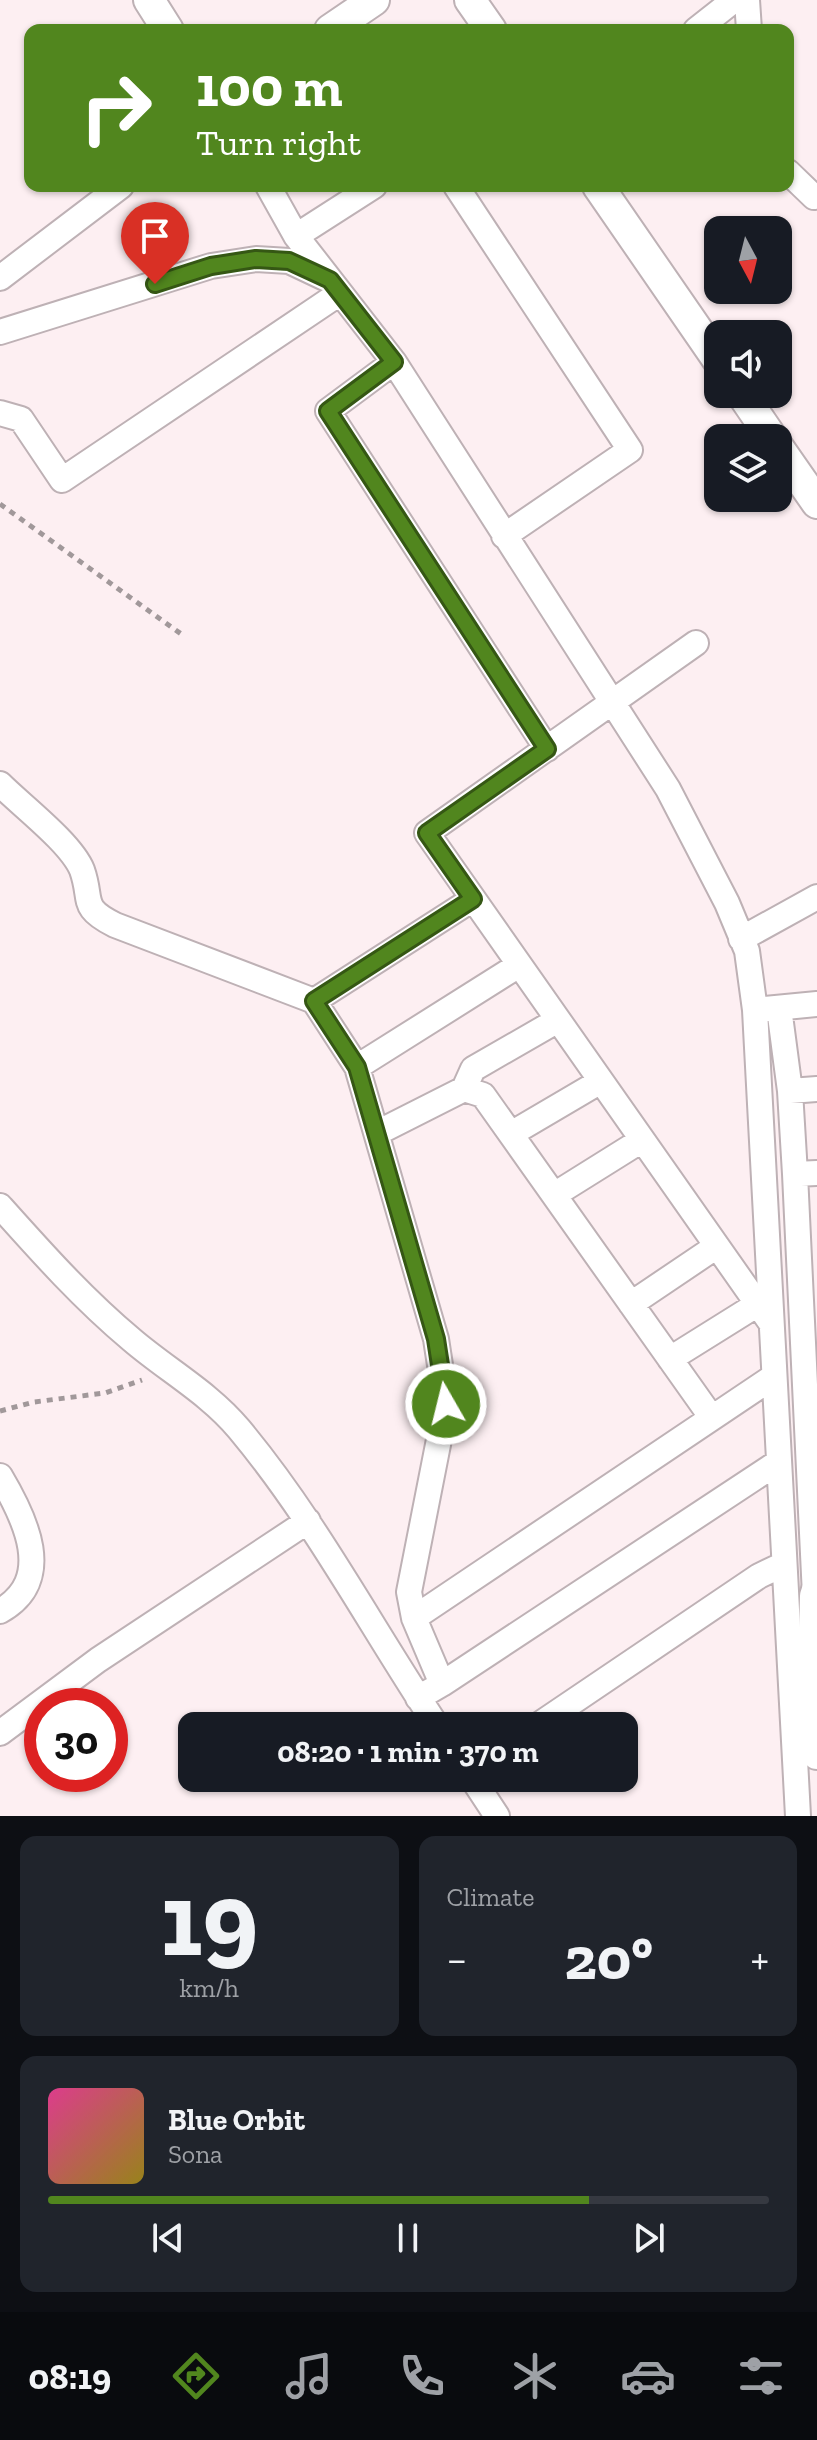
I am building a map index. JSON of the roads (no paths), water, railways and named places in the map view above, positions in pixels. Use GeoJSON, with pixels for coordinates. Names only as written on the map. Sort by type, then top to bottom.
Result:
{"type":"FeatureCollection","features":[{"type":"Feature","properties":{"kind":"street"},"geometry":{"type":"LineString","coordinates":[[149,0],[164,24]]}},
{"type":"Feature","properties":{"kind":"street"},"geometry":{"type":"LineString","coordinates":[[339,24],[374,0]]}},
{"type":"Feature","properties":{"kind":"street"},"geometry":{"type":"LineString","coordinates":[[470,0],[487,24]]}},
{"type":"Feature","properties":{"kind":"street"},"geometry":{"type":"LineString","coordinates":[[704,24],[734,0]]}},
{"type":"Feature","properties":{"kind":"street"},"geometry":{"type":"LineString","coordinates":[[747,0],[749,24]]}},
{"type":"Feature","properties":{"kind":"street"},"geometry":{"type":"LineString","coordinates":[[794,178],[814,197]]}},
{"type":"Feature","properties":{"kind":"street"},"geometry":{"type":"LineString","coordinates":[[0,278],[113,192]]}},
{"type":"Feature","properties":{"kind":"street"},"geometry":{"type":"LineString","coordinates":[[271,192],[296,236],[394,362],[668,789],[727,903],[747,951],[790,1091],[806,1173],[812,1544],[816,1593],[813,1679],[817,1754]]}},
{"type":"Feature","properties":{"kind":"street"},"geometry":{"type":"LineString","coordinates":[[296,236],[365,192]]}},
{"type":"Feature","properties":{"kind":"street"},"geometry":{"type":"LineString","coordinates":[[460,192],[630,450],[504,536]]}},
{"type":"Feature","properties":{"kind":"street"},"geometry":{"type":"LineString","coordinates":[[602,192],[704,340]]}},
{"type":"Feature","properties":{"kind":"street"},"geometry":{"type":"LineString","coordinates":[[0,332],[211,266],[256,259],[289,261],[335,287]]}},
{"type":"Feature","properties":{"kind":"street"},"geometry":{"type":"LineString","coordinates":[[0,413],[21,419],[62,480],[335,287]]}},
{"type":"Feature","properties":{"kind":"street"},"geometry":{"type":"LineString","coordinates":[[394,362],[328,411],[547,749]]}},
{"type":"Feature","properties":{"kind":"street"},"geometry":{"type":"LineString","coordinates":[[792,467],[817,503]]}},
{"type":"Feature","properties":{"kind":"street"},"geometry":{"type":"LineString","coordinates":[[696,643],[427,833],[765,1314]]}},
{"type":"Feature","properties":{"kind":"street"},"geometry":{"type":"LineString","coordinates":[[0,784],[72,853],[82,871],[87,899],[96,915],[314,1001],[357,1067],[436,1339],[446,1404],[409,1592],[414,1618],[442,1684]]}},
{"type":"Feature","properties":{"kind":"street"},"geometry":{"type":"LineString","coordinates":[[741,939],[817,897]]}},
{"type":"Feature","properties":{"kind":"street"},"geometry":{"type":"LineString","coordinates":[[314,1001],[473,899]]}},
{"type":"Feature","properties":{"kind":"street"},"geometry":{"type":"LineString","coordinates":[[357,1067],[519,965]]}},
{"type":"Feature","properties":{"kind":"street"},"geometry":{"type":"LineString","coordinates":[[767,1009],[817,1004]]}},
{"type":"Feature","properties":{"kind":"street"},"geometry":{"type":"LineString","coordinates":[[767,1009],[765,1314],[773,1377],[798,1816]]}},
{"type":"Feature","properties":{"kind":"street"},"geometry":{"type":"LineString","coordinates":[[377,1133],[464,1089],[473,1069],[558,1020]]}},
{"type":"Feature","properties":{"kind":"street"},"geometry":{"type":"LineString","coordinates":[[511,1134],[601,1081]]}},
{"type":"Feature","properties":{"kind":"street"},"geometry":{"type":"LineString","coordinates":[[464,1089],[483,1095],[712,1418]]}},
{"type":"Feature","properties":{"kind":"street"},"geometry":{"type":"LineString","coordinates":[[790,1091],[817,1089]]}},
{"type":"Feature","properties":{"kind":"street"},"geometry":{"type":"LineString","coordinates":[[554,1195],[642,1140]]}},
{"type":"Feature","properties":{"kind":"street"},"geometry":{"type":"LineString","coordinates":[[0,1206],[68,1282],[132,1341],[206,1397],[237,1427],[308,1521],[428,1712]]}},
{"type":"Feature","properties":{"kind":"street"},"geometry":{"type":"LineString","coordinates":[[631,1304],[717,1246]]}},
{"type":"Feature","properties":{"kind":"street"},"geometry":{"type":"LineString","coordinates":[[670,1359],[765,1314]]}},
{"type":"Feature","properties":{"kind":"street"},"geometry":{"type":"LineString","coordinates":[[414,1618],[773,1377]]}},
{"type":"Feature","properties":{"kind":"street"},"geometry":{"type":"LineString","coordinates":[[418,1698],[777,1463]]}},
{"type":"Feature","properties":{"kind":"street"},"geometry":{"type":"LineString","coordinates":[[0,1476],[19,1511],[28,1534],[32,1557],[27,1588],[0,1611]]}},
{"type":"Feature","properties":{"kind":"street"},"geometry":{"type":"LineString","coordinates":[[0,1733],[98,1660],[308,1521]]}},
{"type":"Feature","properties":{"kind":"street"},"geometry":{"type":"LineString","coordinates":[[558,1712],[759,1576],[783,1552],[812,1544]]}},
{"type":"Feature","properties":{"kind":"street"},"geometry":{"type":"LineString","coordinates":[[481,1792],[497,1816]]}}]}
